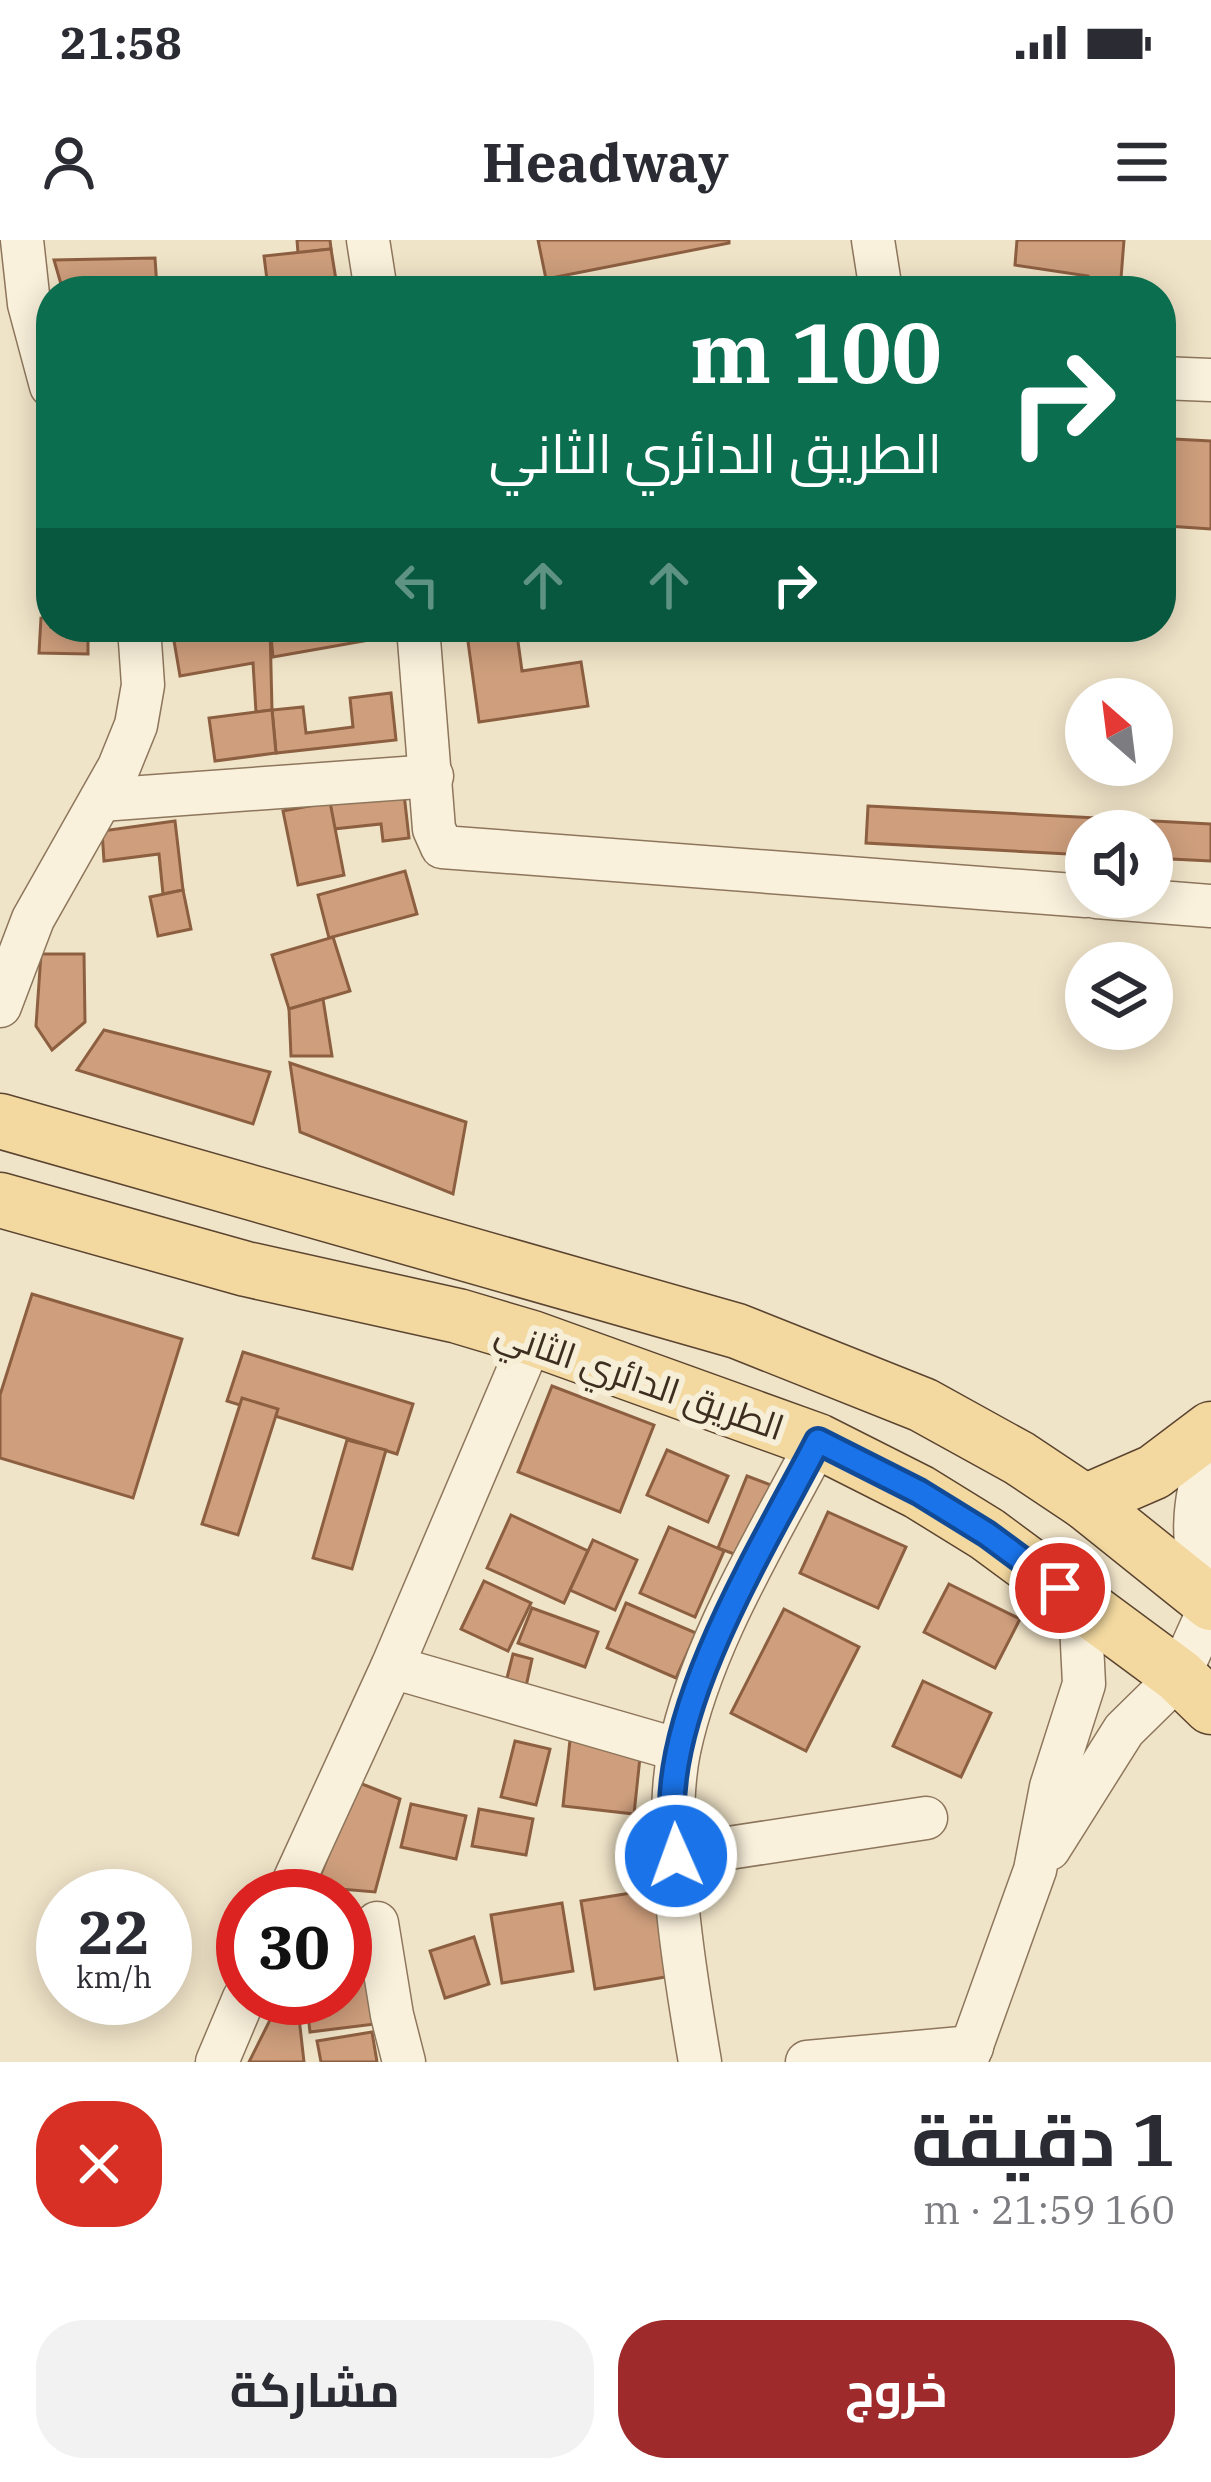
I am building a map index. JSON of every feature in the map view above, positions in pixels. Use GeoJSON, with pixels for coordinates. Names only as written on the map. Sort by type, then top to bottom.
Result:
{"type":"FeatureCollection","features":[{"type":"Feature","properties":{"kind":"main road","name":"الطريق الدائري الثاني"},"geometry":{"type":"LineString","coordinates":[[0,1121],[736,1330],[923,1406],[1019,1458],[1085,1502],[1211,1603]]}},
{"type":"Feature","properties":{"kind":"main road","name":"الطريق الدائري الثاني"},"geometry":{"type":"LineString","coordinates":[[0,1200],[246,1269],[458,1316],[818,1441],[919,1492],[987,1534],[1195,1691]]}},
{"type":"Feature","properties":{"kind":"main road"},"geometry":{"type":"LineString","coordinates":[[1085,1502],[1154,1472],[1211,1429]]}},
{"type":"Feature","properties":{"kind":"street"},"geometry":{"type":"LineString","coordinates":[[22,240],[36,330]]}},
{"type":"Feature","properties":{"kind":"street"},"geometry":{"type":"LineString","coordinates":[[368,240],[374,276]]}},
{"type":"Feature","properties":{"kind":"street"},"geometry":{"type":"LineString","coordinates":[[873,240],[879,276]]}},
{"type":"Feature","properties":{"kind":"street"},"geometry":{"type":"LineString","coordinates":[[1176,379],[1211,380]]}},
{"type":"Feature","properties":{"kind":"street"},"geometry":{"type":"LineString","coordinates":[[2,995],[33,919],[101,800],[136,724],[143,685],[140,642]]}},
{"type":"Feature","properties":{"kind":"street"},"geometry":{"type":"LineString","coordinates":[[419,642],[434,829],[439,844],[449,849],[1065,894]]}},
{"type":"Feature","properties":{"kind":"street"},"geometry":{"type":"LineString","coordinates":[[101,800],[432,776]]}},
{"type":"Feature","properties":{"kind":"street"},"geometry":{"type":"LineString","coordinates":[[1173,903],[1211,906]]}},
{"type":"Feature","properties":{"kind":"street"},"geometry":{"type":"LineString","coordinates":[[299,1869],[392,1667],[532,1338]]}},
{"type":"Feature","properties":{"kind":"street"},"geometry":{"type":"LineString","coordinates":[[700,2062],[687,1989],[672,1808],[680,1750],[710,1654],[818,1441]]}},
{"type":"Feature","properties":{"kind":"street"},"geometry":{"type":"LineString","coordinates":[[1035,1870],[1124,1730],[1195,1691],[1211,1603],[1198,1569],[1194,1507],[1211,1446]]}},
{"type":"Feature","properties":{"kind":"street"},"geometry":{"type":"LineString","coordinates":[[807,2062],[969,2055],[1035,1870],[1051,1787],[1084,1684],[1080,1604]]}},
{"type":"Feature","properties":{"kind":"street"},"geometry":{"type":"LineString","coordinates":[[392,1667],[680,1750]]}},
{"type":"Feature","properties":{"kind":"street"},"geometry":{"type":"LineString","coordinates":[[676,1856],[926,1818]]}},
{"type":"Feature","properties":{"kind":"street"},"geometry":{"type":"LineString","coordinates":[[377,1923],[404,2062]]}},
{"type":"Feature","properties":{"kind":"street"},"geometry":{"type":"LineString","coordinates":[[217,2062],[233,2025]]}},
{"type":"Feature","properties":{"kind":"building"},"geometry":{"type":"Polygon","coordinates":[[[297,240],[330,240],[331,249],[298,253],[297,240]]]}},
{"type":"Feature","properties":{"kind":"building"},"geometry":{"type":"Polygon","coordinates":[[[538,240],[729,240],[561,276],[545,276],[538,240]]]}},
{"type":"Feature","properties":{"kind":"building"},"geometry":{"type":"Polygon","coordinates":[[[1017,240],[1124,240],[1121,276],[1015,265],[1017,240]]]}},
{"type":"Feature","properties":{"kind":"building"},"geometry":{"type":"Polygon","coordinates":[[[331,249],[335,276],[266,276],[264,256],[331,249]]]}},
{"type":"Feature","properties":{"kind":"building"},"geometry":{"type":"Polygon","coordinates":[[[155,258],[156,276],[59,276],[54,260],[155,258]]]}},
{"type":"Feature","properties":{"kind":"building"},"geometry":{"type":"Polygon","coordinates":[[[1176,439],[1211,441],[1211,529],[1176,527],[1176,439]]]}},
{"type":"Feature","properties":{"kind":"building"},"geometry":{"type":"Polygon","coordinates":[[[40,642],[88,642],[88,654],[39,653],[40,642]]]}},
{"type":"Feature","properties":{"kind":"building"},"geometry":{"type":"Polygon","coordinates":[[[174,642],[270,642],[272,710],[256,712],[253,663],[180,676],[174,642]]]}},
{"type":"Feature","properties":{"kind":"building"},"geometry":{"type":"Polygon","coordinates":[[[272,642],[358,642],[273,657],[272,642]]]}},
{"type":"Feature","properties":{"kind":"building"},"geometry":{"type":"Polygon","coordinates":[[[468,642],[518,642],[522,671],[581,662],[588,706],[479,722],[468,642]]]}},
{"type":"Feature","properties":{"kind":"building"},"geometry":{"type":"Polygon","coordinates":[[[391,693],[396,740],[276,753],[272,710],[303,707],[306,733],[353,727],[350,698],[391,693]]]}},
{"type":"Feature","properties":{"kind":"building"},"geometry":{"type":"Polygon","coordinates":[[[272,710],[276,753],[215,761],[209,718],[272,710]]]}},
{"type":"Feature","properties":{"kind":"building"},"geometry":{"type":"Polygon","coordinates":[[[404,794],[409,838],[383,841],[381,824],[333,829],[330,802],[404,794]]]}},
{"type":"Feature","properties":{"kind":"building"},"geometry":{"type":"Polygon","coordinates":[[[330,802],[344,875],[298,885],[283,811],[330,802]]]}},
{"type":"Feature","properties":{"kind":"building"},"geometry":{"type":"Polygon","coordinates":[[[868,806],[1065,816],[1065,854],[866,843],[868,806]]]}},
{"type":"Feature","properties":{"kind":"building"},"geometry":{"type":"Polygon","coordinates":[[[175,821],[183,890],[163,894],[159,854],[104,861],[102,831],[175,821]]]}},
{"type":"Feature","properties":{"kind":"building"},"geometry":{"type":"Polygon","coordinates":[[[1173,822],[1211,824],[1211,861],[1173,859],[1173,822]]]}},
{"type":"Feature","properties":{"kind":"building"},"geometry":{"type":"Polygon","coordinates":[[[405,871],[417,914],[329,938],[318,895],[405,871]]]}},
{"type":"Feature","properties":{"kind":"building"},"geometry":{"type":"Polygon","coordinates":[[[183,890],[191,929],[158,936],[150,897],[183,890]]]}},
{"type":"Feature","properties":{"kind":"building"},"geometry":{"type":"Polygon","coordinates":[[[333,937],[350,991],[289,1009],[272,955],[333,937]]]}},
{"type":"Feature","properties":{"kind":"building"},"geometry":{"type":"Polygon","coordinates":[[[41,954],[84,954],[85,1022],[52,1050],[36,1026],[41,954]]]}},
{"type":"Feature","properties":{"kind":"building"},"geometry":{"type":"Polygon","coordinates":[[[323,999],[332,1056],[291,1056],[289,1009],[323,999]]]}},
{"type":"Feature","properties":{"kind":"building"},"geometry":{"type":"Polygon","coordinates":[[[104,1030],[270,1072],[253,1124],[77,1070],[104,1030]]]}},
{"type":"Feature","properties":{"kind":"building"},"geometry":{"type":"Polygon","coordinates":[[[290,1063],[466,1122],[453,1194],[300,1132],[290,1063]]]}},
{"type":"Feature","properties":{"kind":"building"},"geometry":{"type":"Polygon","coordinates":[[[32,1294],[182,1339],[133,1498],[0,1458],[0,1395],[32,1294]]]}},
{"type":"Feature","properties":{"kind":"building"},"geometry":{"type":"Polygon","coordinates":[[[243,1352],[413,1404],[397,1454],[227,1401],[243,1352]]]}},
{"type":"Feature","properties":{"kind":"building"},"geometry":{"type":"Polygon","coordinates":[[[552,1386],[654,1425],[620,1512],[518,1472],[552,1386]]]}},
{"type":"Feature","properties":{"kind":"building"},"geometry":{"type":"Polygon","coordinates":[[[242,1398],[278,1409],[238,1535],[202,1524],[242,1398]]]}},
{"type":"Feature","properties":{"kind":"building"},"geometry":{"type":"Polygon","coordinates":[[[347,1440],[386,1450],[352,1569],[313,1558],[347,1440]]]}},
{"type":"Feature","properties":{"kind":"building"},"geometry":{"type":"Polygon","coordinates":[[[667,1450],[728,1476],[708,1522],[647,1495],[667,1450]]]}},
{"type":"Feature","properties":{"kind":"building"},"geometry":{"type":"Polygon","coordinates":[[[747,1476],[771,1485],[742,1557],[718,1548],[747,1476]]]}},
{"type":"Feature","properties":{"kind":"building"},"geometry":{"type":"Polygon","coordinates":[[[828,1512],[906,1547],[878,1608],[800,1573],[828,1512]]]}},
{"type":"Feature","properties":{"kind":"building"},"geometry":{"type":"Polygon","coordinates":[[[511,1515],[588,1551],[564,1603],[487,1568],[511,1515]]]}},
{"type":"Feature","properties":{"kind":"building"},"geometry":{"type":"Polygon","coordinates":[[[669,1527],[724,1551],[695,1617],[640,1593],[669,1527]]]}},
{"type":"Feature","properties":{"kind":"building"},"geometry":{"type":"Polygon","coordinates":[[[593,1540],[637,1560],[615,1610],[570,1590],[593,1540]]]}},
{"type":"Feature","properties":{"kind":"building"},"geometry":{"type":"Polygon","coordinates":[[[484,1581],[531,1603],[508,1651],[461,1629],[484,1581]]]}},
{"type":"Feature","properties":{"kind":"building"},"geometry":{"type":"Polygon","coordinates":[[[949,1584],[1020,1619],[995,1668],[924,1632],[949,1584]]]}},
{"type":"Feature","properties":{"kind":"building"},"geometry":{"type":"Polygon","coordinates":[[[626,1603],[696,1633],[676,1678],[607,1648],[626,1603]]]}},
{"type":"Feature","properties":{"kind":"building"},"geometry":{"type":"Polygon","coordinates":[[[532,1608],[598,1632],[585,1667],[518,1643],[532,1608]]]}},
{"type":"Feature","properties":{"kind":"building"},"geometry":{"type":"Polygon","coordinates":[[[784,1609],[859,1647],[806,1751],[731,1713],[784,1609]]]}},
{"type":"Feature","properties":{"kind":"building"},"geometry":{"type":"Polygon","coordinates":[[[513,1654],[532,1659],[525,1691],[505,1686],[513,1654]]]}},
{"type":"Feature","properties":{"kind":"building"},"geometry":{"type":"Polygon","coordinates":[[[923,1681],[991,1713],[961,1777],[893,1746],[923,1681]]]}},
{"type":"Feature","properties":{"kind":"building"},"geometry":{"type":"Polygon","coordinates":[[[570,1740],[641,1748],[634,1814],[563,1806],[570,1740]]]}},
{"type":"Feature","properties":{"kind":"building"},"geometry":{"type":"Polygon","coordinates":[[[515,1741],[550,1749],[536,1805],[501,1797],[515,1741]]]}},
{"type":"Feature","properties":{"kind":"building"},"geometry":{"type":"Polygon","coordinates":[[[357,1782],[400,1799],[375,1892],[372,1869],[323,1869],[357,1782]]]}},
{"type":"Feature","properties":{"kind":"building"},"geometry":{"type":"Polygon","coordinates":[[[411,1804],[466,1816],[456,1859],[401,1847],[411,1804]]]}},
{"type":"Feature","properties":{"kind":"building"},"geometry":{"type":"Polygon","coordinates":[[[479,1809],[533,1819],[526,1855],[472,1846],[479,1809]]]}},
{"type":"Feature","properties":{"kind":"building"},"geometry":{"type":"Polygon","coordinates":[[[656,1889],[671,1976],[595,1989],[581,1901],[656,1889]]]}},
{"type":"Feature","properties":{"kind":"building"},"geometry":{"type":"Polygon","coordinates":[[[562,1903],[573,1971],[502,1983],[491,1915],[562,1903]]]}},
{"type":"Feature","properties":{"kind":"building"},"geometry":{"type":"Polygon","coordinates":[[[474,1937],[489,1984],[445,1998],[430,1951],[474,1937]]]}},
{"type":"Feature","properties":{"kind":"building"},"geometry":{"type":"Polygon","coordinates":[[[268,2025],[300,2025],[304,2062],[249,2062],[268,2025]]]}},
{"type":"Feature","properties":{"kind":"building"},"geometry":{"type":"Polygon","coordinates":[[[309,2025],[367,2025],[310,2032],[309,2025]]]}},
{"type":"Feature","properties":{"kind":"building"},"geometry":{"type":"Polygon","coordinates":[[[372,2032],[377,2062],[321,2062],[317,2041],[372,2032]]]}},
{"type":"Feature","properties":{"kind":"route"},"geometry":{"type":"LineString","coordinates":[[676,1856],[672,1808],[680,1750],[710,1654],[818,1441],[919,1492],[1060,1588]]}}]}
